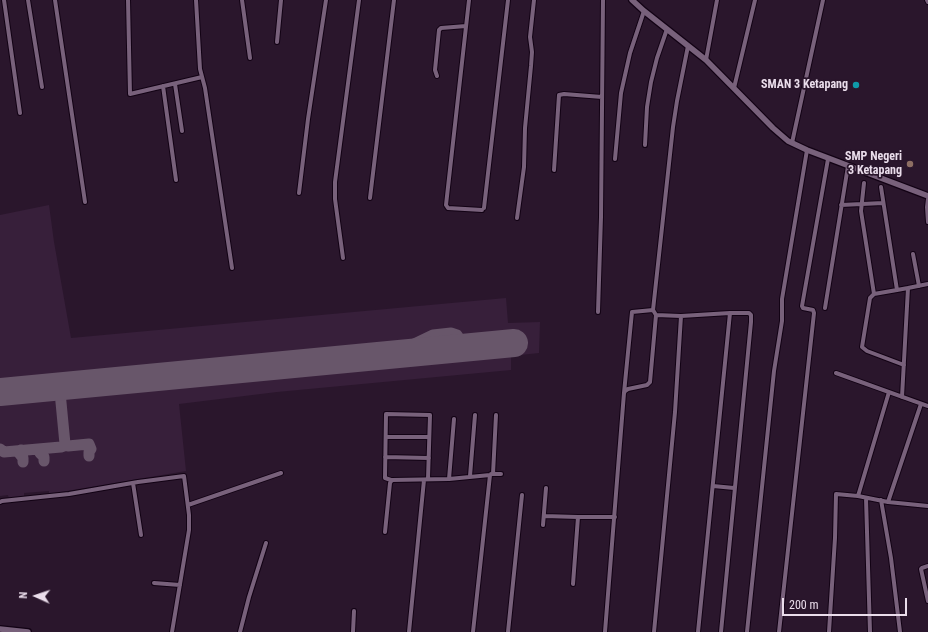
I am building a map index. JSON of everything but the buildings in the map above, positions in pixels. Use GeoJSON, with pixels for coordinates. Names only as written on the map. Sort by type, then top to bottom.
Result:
{"type":"FeatureCollection","features":[{"type":"Feature","properties":{"kind":"street"},"geometry":{"type":"LineString","coordinates":[[4,0],[20,113]]}},
{"type":"Feature","properties":{"kind":"street"},"geometry":{"type":"LineString","coordinates":[[28,0],[42,87]]}},
{"type":"Feature","properties":{"kind":"street"},"geometry":{"type":"LineString","coordinates":[[54,0],[85,202]]}},
{"type":"Feature","properties":{"kind":"street"},"geometry":{"type":"LineString","coordinates":[[128,0],[129,92],[131,94],[202,77]]}},
{"type":"Feature","properties":{"kind":"street"},"geometry":{"type":"LineString","coordinates":[[196,0],[200,68],[206,96],[232,268]]}},
{"type":"Feature","properties":{"kind":"street"},"geometry":{"type":"LineString","coordinates":[[242,0],[250,58]]}},
{"type":"Feature","properties":{"kind":"street"},"geometry":{"type":"LineString","coordinates":[[276,42],[281,0]]}},
{"type":"Feature","properties":{"kind":"street"},"geometry":{"type":"LineString","coordinates":[[299,193],[308,119],[326,0]]}},
{"type":"Feature","properties":{"kind":"street"},"geometry":{"type":"LineString","coordinates":[[343,258],[335,199],[335,182],[359,0]]}},
{"type":"Feature","properties":{"kind":"street"},"geometry":{"type":"LineString","coordinates":[[370,198],[394,0]]}},
{"type":"Feature","properties":{"kind":"street"},"geometry":{"type":"LineString","coordinates":[[469,0],[446,205],[448,208],[483,209],[508,0]]}},
{"type":"Feature","properties":{"kind":"street"},"geometry":{"type":"LineString","coordinates":[[517,218],[524,167],[525,128],[532,52],[530,37],[534,0]]}},
{"type":"Feature","properties":{"kind":"street"},"geometry":{"type":"LineString","coordinates":[[598,312],[601,217],[603,0]]}},
{"type":"Feature","properties":{"kind":"street"},"geometry":{"type":"LineString","coordinates":[[632,0],[706,60],[773,128],[792,143],[828,159],[866,173],[881,183],[928,198],[928,222]]}},
{"type":"Feature","properties":{"kind":"street"},"geometry":{"type":"LineString","coordinates":[[706,60],[716,0]]}},
{"type":"Feature","properties":{"kind":"street"},"geometry":{"type":"LineString","coordinates":[[734,88],[755,0]]}},
{"type":"Feature","properties":{"kind":"street"},"geometry":{"type":"LineString","coordinates":[[792,143],[823,0]]}},
{"type":"Feature","properties":{"kind":"street"},"geometry":{"type":"LineString","coordinates":[[615,159],[621,93],[630,54],[644,11]]}},
{"type":"Feature","properties":{"kind":"street"},"geometry":{"type":"LineString","coordinates":[[437,76],[435,70],[439,30],[441,28],[466,26]]}},
{"type":"Feature","properties":{"kind":"street"},"geometry":{"type":"LineString","coordinates":[[645,145],[651,82],[667,29]]}},
{"type":"Feature","properties":{"kind":"street"},"geometry":{"type":"LineString","coordinates":[[624,393],[628,389],[645,386],[650,382],[656,315],[653,310],[677,101],[688,46]]}},
{"type":"Feature","properties":{"kind":"street"},"geometry":{"type":"LineString","coordinates":[[175,84],[182,132]]}},
{"type":"Feature","properties":{"kind":"street"},"geometry":{"type":"LineString","coordinates":[[163,86],[176,180]]}},
{"type":"Feature","properties":{"kind":"street"},"geometry":{"type":"LineString","coordinates":[[554,170],[559,95],[564,94],[602,97]]}},
{"type":"Feature","properties":{"kind":"street"},"geometry":{"type":"LineString","coordinates":[[747,632],[774,371],[782,321],[782,299],[807,150]]}},
{"type":"Feature","properties":{"kind":"street"},"geometry":{"type":"LineString","coordinates":[[779,632],[814,313],[813,310],[803,308],[802,306],[828,159]]}},
{"type":"Feature","properties":{"kind":"street"},"geometry":{"type":"LineString","coordinates":[[825,308],[848,166]]}},
{"type":"Feature","properties":{"kind":"street"},"geometry":{"type":"LineString","coordinates":[[866,173],[861,205],[874,294]]}},
{"type":"Feature","properties":{"kind":"street"},"geometry":{"type":"LineString","coordinates":[[881,183],[898,290]]}},
{"type":"Feature","properties":{"kind":"street"},"geometry":{"type":"LineString","coordinates":[[841,205],[883,203]]}},
{"type":"Feature","properties":{"kind":"street"},"geometry":{"type":"LineString","coordinates":[[913,254],[920,286]]}},
{"type":"Feature","properties":{"kind":"street"},"geometry":{"type":"LineString","coordinates":[[904,365],[867,351],[862,347],[869,299],[874,294],[928,284]]}},
{"type":"Feature","properties":{"kind":"street"},"geometry":{"type":"LineString","coordinates":[[902,397],[908,288]]}},
{"type":"Feature","properties":{"kind":"street"},"geometry":{"type":"LineString","coordinates":[[605,632],[632,312],[653,310]]}},
{"type":"Feature","properties":{"kind":"street"},"geometry":{"type":"LineString","coordinates":[[698,632],[730,313]]}},
{"type":"Feature","properties":{"kind":"street"},"geometry":{"type":"LineString","coordinates":[[656,315],[680,316],[749,313],[751,318],[721,632]]}},
{"type":"Feature","properties":{"kind":"street"},"geometry":{"type":"LineString","coordinates":[[654,632],[675,412],[680,316]]}},
{"type":"Feature","properties":{"kind":"street"},"geometry":{"type":"LineString","coordinates":[[836,373],[928,406]]}},
{"type":"Feature","properties":{"kind":"street"},"geometry":{"type":"LineString","coordinates":[[858,496],[889,392]]}},
{"type":"Feature","properties":{"kind":"street"},"geometry":{"type":"LineString","coordinates":[[888,502],[922,404]]}},
{"type":"Feature","properties":{"kind":"street"},"geometry":{"type":"LineString","coordinates":[[409,632],[426,480],[429,458],[430,415],[386,414],[385,478],[391,480],[426,480],[501,474]]}},
{"type":"Feature","properties":{"kind":"street"},"geometry":{"type":"LineString","coordinates":[[470,476],[475,415]]}},
{"type":"Feature","properties":{"kind":"street"},"geometry":{"type":"LineString","coordinates":[[473,632],[492,474],[496,415]]}},
{"type":"Feature","properties":{"kind":"street"},"geometry":{"type":"LineString","coordinates":[[449,479],[454,418]]}},
{"type":"Feature","properties":{"kind":"street"},"geometry":{"type":"LineString","coordinates":[[386,437],[429,437]]}},
{"type":"Feature","properties":{"kind":"street"},"geometry":{"type":"LineString","coordinates":[[385,457],[429,458]]}},
{"type":"Feature","properties":{"kind":"street"},"geometry":{"type":"LineString","coordinates":[[188,505],[282,473]]}},
{"type":"Feature","properties":{"kind":"street"},"geometry":{"type":"LineString","coordinates":[[0,502],[69,494],[184,476],[188,505],[189,530],[172,632]]}},
{"type":"Feature","properties":{"kind":"street"},"geometry":{"type":"LineString","coordinates":[[385,532],[391,480]]}},
{"type":"Feature","properties":{"kind":"street"},"geometry":{"type":"LineString","coordinates":[[134,483],[141,535]]}},
{"type":"Feature","properties":{"kind":"street"},"geometry":{"type":"LineString","coordinates":[[713,486],[734,488]]}},
{"type":"Feature","properties":{"kind":"street"},"geometry":{"type":"LineString","coordinates":[[543,525],[546,488]]}},
{"type":"Feature","properties":{"kind":"street"},"geometry":{"type":"LineString","coordinates":[[829,632],[835,538],[836,494],[858,496],[888,502],[928,506]]}},
{"type":"Feature","properties":{"kind":"street"},"geometry":{"type":"LineString","coordinates":[[508,632],[522,495]]}},
{"type":"Feature","properties":{"kind":"street"},"geometry":{"type":"LineString","coordinates":[[866,498],[870,632]]}},
{"type":"Feature","properties":{"kind":"street"},"geometry":{"type":"LineString","coordinates":[[881,500],[891,558],[900,632]]}},
{"type":"Feature","properties":{"kind":"street"},"geometry":{"type":"LineString","coordinates":[[544,516],[615,517]]}},
{"type":"Feature","properties":{"kind":"street"},"geometry":{"type":"LineString","coordinates":[[573,584],[578,517]]}},
{"type":"Feature","properties":{"kind":"street"},"geometry":{"type":"LineString","coordinates":[[240,632],[266,543]]}},
{"type":"Feature","properties":{"kind":"street"},"geometry":{"type":"LineString","coordinates":[[928,566],[922,568],[928,601]]}},
{"type":"Feature","properties":{"kind":"street"},"geometry":{"type":"LineString","coordinates":[[154,583],[180,585]]}},
{"type":"Feature","properties":{"kind":"street"},"geometry":{"type":"LineString","coordinates":[[353,632],[354,611]]}},
{"type":"Feature","properties":{"kind":"street"},"geometry":{"type":"LineString","coordinates":[[2,630],[28,632]]}},
{"type":"Feature","properties":{"kind":"shaded area"},"geometry":{"type":"Polygon","coordinates":[[[49,205],[71,338],[506,298],[508,323],[540,322],[539,353],[511,356],[511,370],[277,392],[179,404],[186,471],[49,494],[49,491],[24,493],[24,498],[9,499],[8,495],[0,496],[0,215],[49,205]]]}},
{"type":"Feature","properties":{"kind":"taxiway"},"geometry":{"type":"LineString","coordinates":[[388,355],[433,335],[451,333],[457,335],[461,348]]}},
{"type":"Feature","properties":{"kind":"taxiway"},"geometry":{"type":"LineString","coordinates":[[0,449],[4,452],[64,446],[60,392],[55,386]]}},
{"type":"Feature","properties":{"kind":"taxiway"},"geometry":{"type":"LineString","coordinates":[[65,444],[68,446],[89,444],[91,449],[89,456]]}},
{"type":"Feature","properties":{"kind":"taxiway"},"geometry":{"type":"LineString","coordinates":[[41,449],[40,453],[44,457],[44,461]]}},
{"type":"Feature","properties":{"kind":"taxiway"},"geometry":{"type":"LineString","coordinates":[[21,450],[19,453],[23,458],[23,462]]}},
{"type":"Feature","properties":{"kind":"runway"},"geometry":{"type":"LineString","coordinates":[[0,392],[514,343]]}},
{"type":"Feature","properties":{"kind":"place","name":"SMAN 3 Ketapang"},"geometry":{"type":"Point","coordinates":[856,85]}},
{"type":"Feature","properties":{"kind":"place","name":"SMP Negeri 3 Ketapang"},"geometry":{"type":"Point","coordinates":[910,164]}}]}
